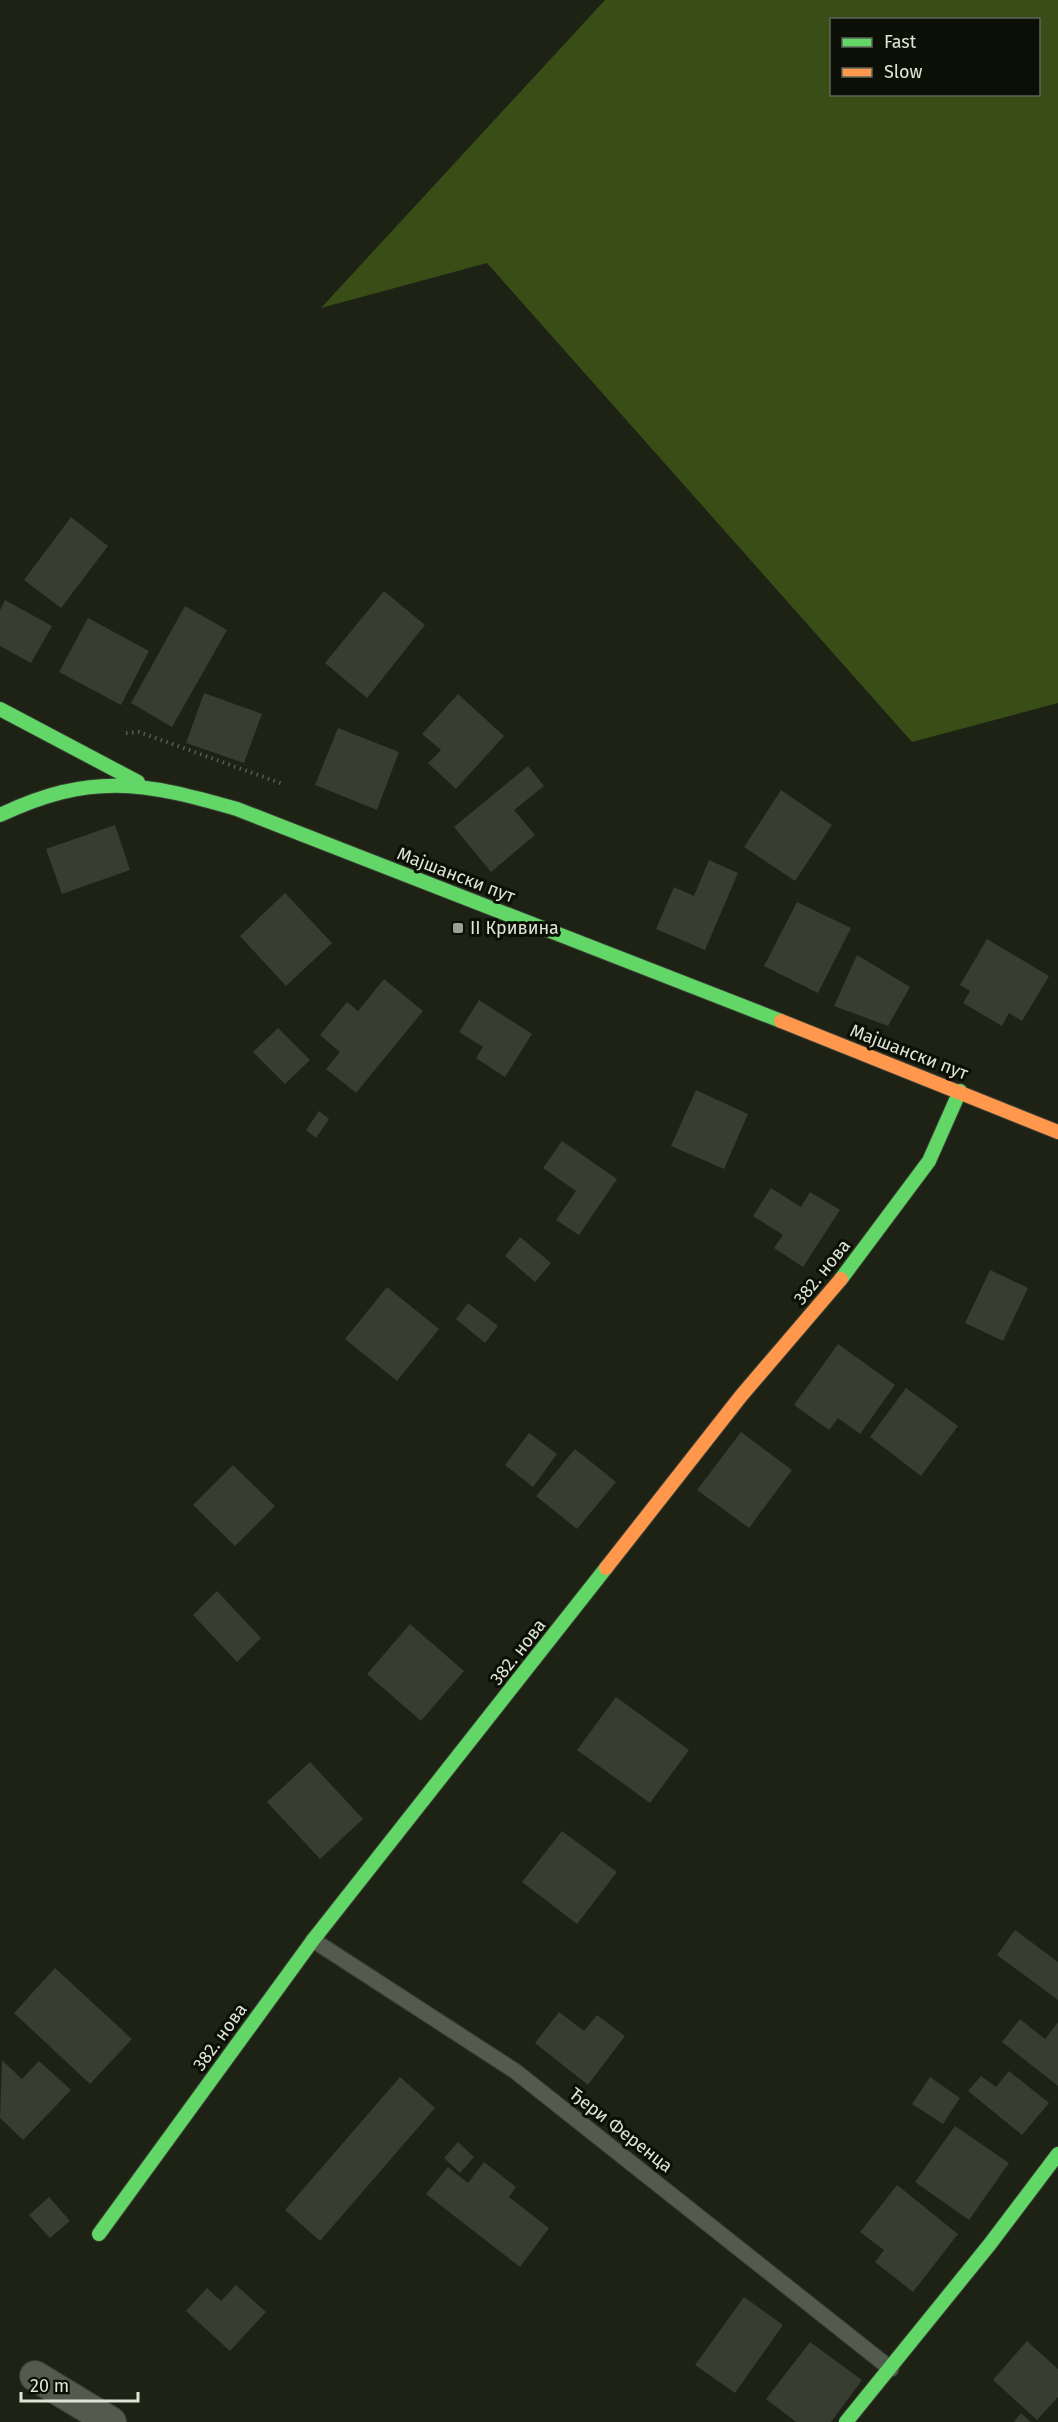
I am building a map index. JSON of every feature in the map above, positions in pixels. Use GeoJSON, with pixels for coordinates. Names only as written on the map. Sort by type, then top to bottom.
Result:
{"type":"FeatureCollection","features":[{"type":"Feature","properties":{"kind":"street"},"geometry":{"type":"LineString","coordinates":[[0,709],[145,786]]}},
{"type":"Feature","properties":{"kind":"street","name":"Мајшански пут"},"geometry":{"type":"LineString","coordinates":[[0,815],[26,801],[61,790],[105,784],[145,786],[180,792],[237,809],[960,1091],[1058,1132]]}},
{"type":"Feature","properties":{"kind":"street","name":"382. нова"},"geometry":{"type":"LineString","coordinates":[[99,2234],[313,1940],[741,1396],[845,1274],[929,1161],[960,1091]]}},
{"type":"Feature","properties":{"kind":"street"},"geometry":{"type":"LineString","coordinates":[[846,2422],[891,2369],[1058,2154]]}},
{"type":"Feature","properties":{"kind":"street"},"geometry":{"type":"LineString","coordinates":[[34,2376],[111,2422]]}},
{"type":"Feature","properties":{"kind":"lane","name":"Ђери Ференца"},"geometry":{"type":"LineString","coordinates":[[313,1940],[515,2071],[891,2369]]}},
{"type":"Feature","properties":{"kind":"green space"},"geometry":{"type":"Polygon","coordinates":[[[605,0],[1058,0],[1058,703],[912,742],[487,263],[321,308],[605,0]]]}},
{"type":"Feature","properties":{"kind":"building"},"geometry":{"type":"Polygon","coordinates":[[[71,517],[108,546],[61,608],[24,580],[71,517]]]}},
{"type":"Feature","properties":{"kind":"building"},"geometry":{"type":"Polygon","coordinates":[[[384,591],[425,625],[367,698],[325,663],[384,591]]]}},
{"type":"Feature","properties":{"kind":"building"},"geometry":{"type":"Polygon","coordinates":[[[5,600],[52,626],[31,663],[0,646],[0,610],[5,600]]]}},
{"type":"Feature","properties":{"kind":"building"},"geometry":{"type":"Polygon","coordinates":[[[185,606],[227,630],[172,727],[131,703],[185,606]]]}},
{"type":"Feature","properties":{"kind":"building"},"geometry":{"type":"Polygon","coordinates":[[[88,618],[149,651],[121,705],[59,672],[88,618]]]}},
{"type":"Feature","properties":{"kind":"building"},"geometry":{"type":"Polygon","coordinates":[[[204,693],[262,714],[244,763],[186,743],[204,693]]]}},
{"type":"Feature","properties":{"kind":"building"},"geometry":{"type":"Polygon","coordinates":[[[458,694],[504,736],[456,789],[428,763],[441,750],[422,734],[458,694]]]}},
{"type":"Feature","properties":{"kind":"building"},"geometry":{"type":"Polygon","coordinates":[[[338,728],[399,752],[377,810],[315,785],[338,728]]]}},
{"type":"Feature","properties":{"kind":"building"},"geometry":{"type":"Polygon","coordinates":[[[528,766],[544,786],[514,810],[535,835],[491,872],[454,827],[528,766]]]}},
{"type":"Feature","properties":{"kind":"building"},"geometry":{"type":"Polygon","coordinates":[[[781,790],[832,825],[795,881],[744,847],[781,790]]]}},
{"type":"Feature","properties":{"kind":"building"},"geometry":{"type":"Polygon","coordinates":[[[115,825],[130,870],[62,894],[46,849],[115,825]]]}},
{"type":"Feature","properties":{"kind":"building"},"geometry":{"type":"Polygon","coordinates":[[[709,860],[738,873],[705,950],[656,929],[674,887],[694,896],[709,860]]]}},
{"type":"Feature","properties":{"kind":"building"},"geometry":{"type":"Polygon","coordinates":[[[285,893],[332,943],[286,986],[240,936],[285,893]]]}},
{"type":"Feature","properties":{"kind":"building"},"geometry":{"type":"Polygon","coordinates":[[[797,902],[851,928],[818,993],[764,966],[797,902]]]}},
{"type":"Feature","properties":{"kind":"building"},"geometry":{"type":"Polygon","coordinates":[[[987,939],[1049,976],[1022,1021],[1009,1013],[1002,1026],[963,1003],[970,991],[960,985],[987,939]]]}},
{"type":"Feature","properties":{"kind":"building"},"geometry":{"type":"Polygon","coordinates":[[[857,955],[910,987],[888,1026],[834,1006],[857,955]]]}},
{"type":"Feature","properties":{"kind":"building"},"geometry":{"type":"Polygon","coordinates":[[[384,979],[423,1011],[356,1093],[326,1069],[340,1052],[320,1035],[347,1002],[358,1011],[384,979]]]}},
{"type":"Feature","properties":{"kind":"building"},"geometry":{"type":"Polygon","coordinates":[[[479,1000],[532,1034],[505,1077],[476,1058],[483,1047],[459,1032],[479,1000]]]}},
{"type":"Feature","properties":{"kind":"building"},"geometry":{"type":"Polygon","coordinates":[[[278,1028],[310,1060],[285,1084],[253,1052],[278,1028]]]}},
{"type":"Feature","properties":{"kind":"building"},"geometry":{"type":"Polygon","coordinates":[[[696,1090],[748,1114],[724,1169],[671,1146],[696,1090]]]}},
{"type":"Feature","properties":{"kind":"building"},"geometry":{"type":"Polygon","coordinates":[[[319,1111],[329,1119],[316,1138],[306,1130],[319,1111]]]}},
{"type":"Feature","properties":{"kind":"building"},"geometry":{"type":"Polygon","coordinates":[[[562,1141],[617,1179],[579,1235],[556,1220],[576,1191],[543,1168],[562,1141]]]}},
{"type":"Feature","properties":{"kind":"building"},"geometry":{"type":"Polygon","coordinates":[[[771,1188],[801,1207],[810,1192],[840,1210],[803,1267],[774,1248],[783,1235],[753,1216],[771,1188]]]}},
{"type":"Feature","properties":{"kind":"building"},"geometry":{"type":"Polygon","coordinates":[[[520,1237],[551,1263],[535,1282],[505,1256],[520,1237]]]}},
{"type":"Feature","properties":{"kind":"building"},"geometry":{"type":"Polygon","coordinates":[[[990,1270],[1028,1288],[1003,1341],[965,1323],[990,1270]]]}},
{"type":"Feature","properties":{"kind":"building"},"geometry":{"type":"Polygon","coordinates":[[[387,1287],[439,1329],[397,1381],[345,1339],[387,1287]]]}},
{"type":"Feature","properties":{"kind":"building"},"geometry":{"type":"Polygon","coordinates":[[[468,1303],[498,1326],[485,1343],[456,1319],[468,1303]]]}},
{"type":"Feature","properties":{"kind":"building"},"geometry":{"type":"Polygon","coordinates":[[[838,1344],[895,1385],[860,1434],[838,1418],[829,1430],[794,1405],[838,1344]]]}},
{"type":"Feature","properties":{"kind":"building"},"geometry":{"type":"Polygon","coordinates":[[[906,1388],[958,1426],[921,1476],[870,1437],[906,1388]]]}},
{"type":"Feature","properties":{"kind":"building"},"geometry":{"type":"Polygon","coordinates":[[[741,1432],[792,1470],[749,1528],[697,1490],[741,1432]]]}},
{"type":"Feature","properties":{"kind":"building"},"geometry":{"type":"Polygon","coordinates":[[[529,1433],[557,1454],[533,1487],[505,1465],[529,1433]]]}},
{"type":"Feature","properties":{"kind":"building"},"geometry":{"type":"Polygon","coordinates":[[[575,1449],[616,1482],[577,1529],[536,1496],[575,1449]]]}},
{"type":"Feature","properties":{"kind":"building"},"geometry":{"type":"Polygon","coordinates":[[[233,1465],[275,1506],[235,1546],[193,1505],[233,1465]]]}},
{"type":"Feature","properties":{"kind":"building"},"geometry":{"type":"Polygon","coordinates":[[[217,1591],[261,1638],[237,1662],[193,1615],[217,1591]]]}},
{"type":"Feature","properties":{"kind":"building"},"geometry":{"type":"Polygon","coordinates":[[[410,1624],[464,1671],[421,1721],[367,1674],[410,1624]]]}},
{"type":"Feature","properties":{"kind":"building"},"geometry":{"type":"Polygon","coordinates":[[[616,1697],[689,1750],[650,1803],[577,1750],[616,1697]]]}},
{"type":"Feature","properties":{"kind":"building"},"geometry":{"type":"Polygon","coordinates":[[[310,1762],[363,1819],[320,1859],[267,1802],[310,1762]]]}},
{"type":"Feature","properties":{"kind":"building"},"geometry":{"type":"Polygon","coordinates":[[[562,1831],[617,1872],[577,1924],[522,1882],[562,1831]]]}},
{"type":"Feature","properties":{"kind":"building"},"geometry":{"type":"Polygon","coordinates":[[[1015,1930],[1058,1962],[1058,2000],[997,1955],[1015,1930]]]}},
{"type":"Feature","properties":{"kind":"building"},"geometry":{"type":"Polygon","coordinates":[[[55,1968],[132,2039],[90,2084],[14,2013],[55,1968]]]}},
{"type":"Feature","properties":{"kind":"building"},"geometry":{"type":"Polygon","coordinates":[[[559,2012],[584,2031],[597,2015],[625,2036],[588,2085],[535,2043],[559,2012]]]}},
{"type":"Feature","properties":{"kind":"building"},"geometry":{"type":"Polygon","coordinates":[[[1020,2019],[1045,2039],[1058,2022],[1058,2086],[1002,2042],[1020,2019]]]}},
{"type":"Feature","properties":{"kind":"building"},"geometry":{"type":"Polygon","coordinates":[[[2,2060],[22,2079],[39,2061],[71,2090],[23,2140],[0,2118],[2,2060]]]}},
{"type":"Feature","properties":{"kind":"building"},"geometry":{"type":"Polygon","coordinates":[[[1009,2071],[1049,2103],[1022,2135],[968,2091],[981,2076],[996,2087],[1009,2071]]]}},
{"type":"Feature","properties":{"kind":"building"},"geometry":{"type":"Polygon","coordinates":[[[400,2077],[435,2108],[320,2241],[285,2210],[400,2077]]]}},
{"type":"Feature","properties":{"kind":"building"},"geometry":{"type":"Polygon","coordinates":[[[930,2077],[960,2098],[943,2124],[912,2104],[930,2077]]]}},
{"type":"Feature","properties":{"kind":"building"},"geometry":{"type":"Polygon","coordinates":[[[955,2126],[1009,2163],[969,2220],[915,2182],[955,2126]]]}},
{"type":"Feature","properties":{"kind":"building"},"geometry":{"type":"Polygon","coordinates":[[[458,2142],[474,2157],[460,2173],[444,2158],[458,2142]]]}},
{"type":"Feature","properties":{"kind":"building"},"geometry":{"type":"Polygon","coordinates":[[[484,2162],[516,2187],[509,2197],[549,2228],[520,2267],[426,2194],[448,2167],[468,2183],[484,2162]]]}},
{"type":"Feature","properties":{"kind":"building"},"geometry":{"type":"Polygon","coordinates":[[[897,2185],[958,2234],[913,2292],[875,2262],[884,2250],[860,2232],[897,2185]]]}},
{"type":"Feature","properties":{"kind":"building"},"geometry":{"type":"Polygon","coordinates":[[[49,2197],[70,2221],[50,2238],[29,2215],[49,2197]]]}},
{"type":"Feature","properties":{"kind":"building"},"geometry":{"type":"Polygon","coordinates":[[[236,2285],[266,2312],[230,2351],[186,2311],[207,2288],[221,2301],[236,2285]]]}},
{"type":"Feature","properties":{"kind":"building"},"geometry":{"type":"Polygon","coordinates":[[[744,2297],[783,2325],[735,2393],[695,2365],[744,2297]]]}},
{"type":"Feature","properties":{"kind":"building"},"geometry":{"type":"Polygon","coordinates":[[[1027,2341],[1058,2369],[1058,2397],[1037,2420],[993,2380],[1027,2341]]]}},
{"type":"Feature","properties":{"kind":"building"},"geometry":{"type":"Polygon","coordinates":[[[810,2342],[862,2380],[831,2422],[796,2422],[766,2399],[810,2342]]]}},
{"type":"Feature","properties":{"kind":"building"},"geometry":{"type":"Polygon","coordinates":[[[1021,2413],[1031,2422],[1014,2422],[1021,2413]]]}},
{"type":"Feature","properties":{"kind":"traffic: fast"},"geometry":{"type":"LineString","coordinates":[[0,709],[138,782]]}},
{"type":"Feature","properties":{"kind":"traffic: fast"},"geometry":{"type":"LineString","coordinates":[[0,815],[32,801],[90,787],[145,788],[204,800],[237,809],[781,1021]]}},
{"type":"Feature","properties":{"kind":"traffic: fast"},"geometry":{"type":"LineString","coordinates":[[841,1279],[929,1161],[960,1091]]}},
{"type":"Feature","properties":{"kind":"traffic: fast"},"geometry":{"type":"LineString","coordinates":[[99,2234],[313,1940],[606,1568]]}},
{"type":"Feature","properties":{"kind":"traffic: fast"},"geometry":{"type":"LineString","coordinates":[[846,2422],[990,2244],[1058,2154]]}},
{"type":"Feature","properties":{"kind":"traffic: slow"},"geometry":{"type":"LineString","coordinates":[[781,1021],[1058,1132]]}},
{"type":"Feature","properties":{"kind":"traffic: slow"},"geometry":{"type":"LineString","coordinates":[[606,1568],[741,1396],[841,1279]]}},
{"type":"Feature","properties":{"kind":"place","name":"II Кривина"},"geometry":{"type":"Point","coordinates":[458,928]}}]}
